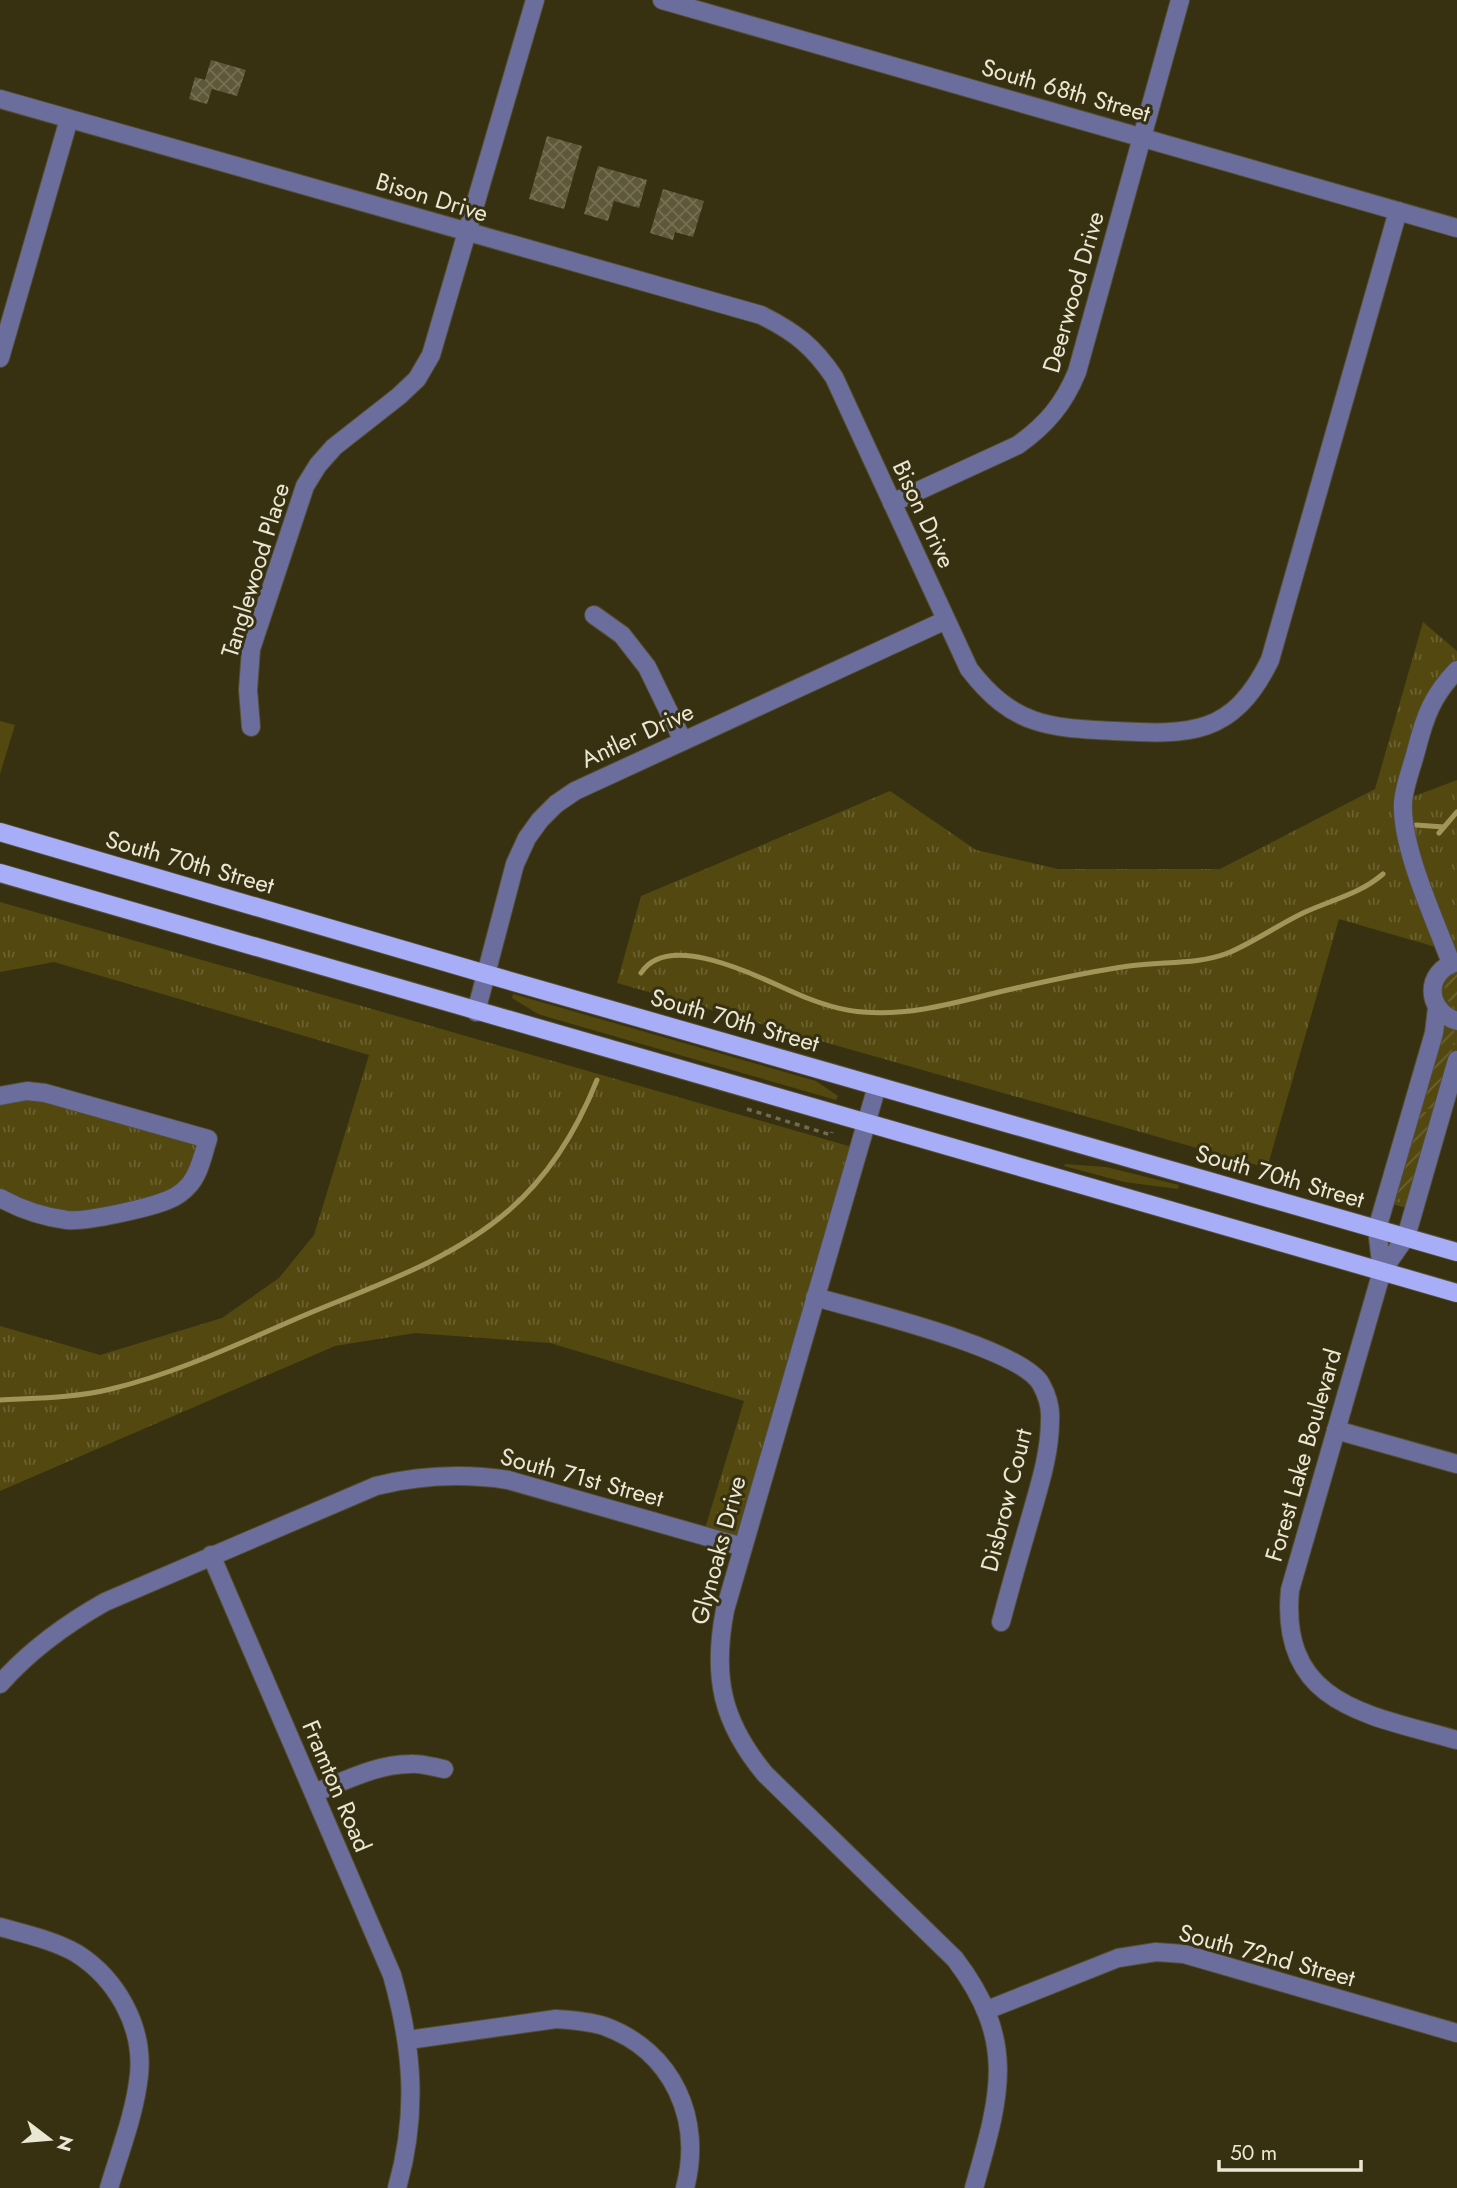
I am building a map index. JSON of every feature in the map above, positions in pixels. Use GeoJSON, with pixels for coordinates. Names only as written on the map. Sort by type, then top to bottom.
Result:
{"type":"FeatureCollection","features":[{"type":"Feature","properties":{"kind":"main road","name":"South 70th Street"},"geometry":{"type":"LineString","coordinates":[[0,832],[1457,1252]]}},
{"type":"Feature","properties":{"kind":"main road"},"geometry":{"type":"LineString","coordinates":[[0,873],[1457,1293]]}},
{"type":"Feature","properties":{"kind":"street","name":"Tanglewood Place"},"geometry":{"type":"LineString","coordinates":[[251,727],[248,690],[251,649],[305,486],[334,447],[417,379],[431,355],[535,0]]}},
{"type":"Feature","properties":{"kind":"street","name":"South 68th Street"},"geometry":{"type":"LineString","coordinates":[[662,0],[1457,228]]}},
{"type":"Feature","properties":{"kind":"street","name":"Deerwood Drive"},"geometry":{"type":"LineString","coordinates":[[892,503],[1018,445],[1037,432],[1053,416],[1069,393],[1180,0]]}},
{"type":"Feature","properties":{"kind":"street","name":"Bison Drive"},"geometry":{"type":"LineString","coordinates":[[0,99],[761,315],[787,328],[813,350],[834,377],[946,620],[970,668],[983,687],[1019,715],[1062,729],[1167,734],[1189,731],[1212,724],[1232,712],[1260,681],[1270,660],[1398,211]]}},
{"type":"Feature","properties":{"kind":"street"},"geometry":{"type":"LineString","coordinates":[[0,358],[69,119]]}},
{"type":"Feature","properties":{"kind":"street"},"geometry":{"type":"LineString","coordinates":[[594,615],[622,635],[647,667],[683,741]]}},
{"type":"Feature","properties":{"kind":"street","name":"Antler Drive"},"geometry":{"type":"LineString","coordinates":[[476,1012],[515,864],[527,838],[556,804],[575,791],[946,620]]}},
{"type":"Feature","properties":{"kind":"street"},"geometry":{"type":"LineString","coordinates":[[1454,963],[1411,853],[1404,828],[1403,801],[1424,718],[1438,693],[1457,670]]}},
{"type":"Feature","properties":{"kind":"street","name":"Forest Lake Boulevard"},"geometry":{"type":"LineString","coordinates":[[1382,1271],[1377,1229],[1434,1033],[1437,1008],[1433,995],[1434,982],[1441,971],[1454,963]]}},
{"type":"Feature","properties":{"kind":"street"},"geometry":{"type":"LineString","coordinates":[[1437,1008],[1457,1021]]}},
{"type":"Feature","properties":{"kind":"street","name":"Forest Lake Boulevard"},"geometry":{"type":"LineString","coordinates":[[1457,1059],[1406,1237],[1382,1271],[1290,1590],[1288,1614],[1297,1653],[1314,1679],[1335,1700],[1356,1711],[1457,1740]]}},
{"type":"Feature","properties":{"kind":"street","name":"Glynoaks Drive"},"geometry":{"type":"LineString","coordinates":[[877,1086],[725,1610],[718,1649],[720,1679],[734,1730],[750,1756],[765,1774],[955,1959],[972,1981],[987,2010],[995,2035],[999,2064],[998,2094],[974,2188]]}},
{"type":"Feature","properties":{"kind":"street"},"geometry":{"type":"LineString","coordinates":[[0,1096],[27,1091],[45,1093],[208,1139],[198,1172],[192,1182],[181,1193],[168,1200],[87,1220],[69,1220],[13,1206],[0,1198]]}},
{"type":"Feature","properties":{"kind":"street","name":"Disbrow Court"},"geometry":{"type":"LineString","coordinates":[[815,1297],[979,1346],[1012,1360],[1041,1383],[1051,1418],[1048,1443],[1001,1622]]}},
{"type":"Feature","properties":{"kind":"street"},"geometry":{"type":"LineString","coordinates":[[1336,1430],[1457,1464]]}},
{"type":"Feature","properties":{"kind":"street","name":"South 71st Street"},"geometry":{"type":"LineString","coordinates":[[0,1684],[45,1640],[74,1619],[105,1602],[376,1486],[410,1478],[445,1474],[480,1475],[508,1480],[743,1547]]}},
{"type":"Feature","properties":{"kind":"street","name":"Framton Road"},"geometry":{"type":"LineString","coordinates":[[211,1555],[392,1975],[408,2040],[411,2080],[410,2128],[397,2188]]}},
{"type":"Feature","properties":{"kind":"street"},"geometry":{"type":"LineString","coordinates":[[314,1793],[369,1771],[396,1765],[412,1763],[444,1769]]}},
{"type":"Feature","properties":{"kind":"street"},"geometry":{"type":"LineString","coordinates":[[0,1927],[54,1943],[75,1953],[111,1984],[129,2014],[138,2048],[139,2071],[136,2095],[109,2188]]}},
{"type":"Feature","properties":{"kind":"street","name":"South 72nd Street"},"geometry":{"type":"LineString","coordinates":[[987,2010],[1118,1958],[1156,1952],[1184,1954],[1457,2033]]}},
{"type":"Feature","properties":{"kind":"street"},"geometry":{"type":"LineString","coordinates":[[408,2040],[556,2019],[579,2020],[624,2035],[644,2048],[661,2065],[684,2106],[692,2146],[685,2188]]}},
{"type":"Feature","properties":{"kind":"path"},"geometry":{"type":"LineString","coordinates":[[737,1106],[831,1135]]}},
{"type":"Feature","properties":{"kind":"green space"},"geometry":{"type":"Polygon","coordinates":[[[1423,622],[1457,651],[1457,670],[1444,683],[1404,800],[1457,780],[1457,1060],[1414,1210],[1385,1202],[1446,950],[1339,919],[1267,1168],[617,983],[641,896],[890,791],[976,850],[1058,869],[1220,869],[1375,789],[1423,622]]]}},
{"type":"Feature","properties":{"kind":"green space"},"geometry":{"type":"Polygon","coordinates":[[[0,721],[15,725],[0,774],[0,721]]]}},
{"type":"Feature","properties":{"kind":"green space"},"geometry":{"type":"Polygon","coordinates":[[[0,902],[859,1149],[743,1547],[703,1535],[744,1401],[550,1343],[415,1333],[335,1346],[0,1491],[0,1326],[100,1355],[222,1318],[279,1278],[314,1235],[369,1055],[54,962],[0,972],[0,902]]]}},
{"type":"Feature","properties":{"kind":"green space"},"geometry":{"type":"Polygon","coordinates":[[[1457,973],[1457,1009],[1445,996],[1445,986],[1457,973]]]}},
{"type":"Feature","properties":{"kind":"green space"},"geometry":{"type":"Polygon","coordinates":[[[513,994],[816,1081],[838,1096],[836,1100],[538,1014],[512,998],[513,994]]]}},
{"type":"Feature","properties":{"kind":"green space"},"geometry":{"type":"Polygon","coordinates":[[[1448,1028],[1453,1028],[1456,1036],[1434,1110],[1422,1107],[1444,1033],[1448,1028]]]}},
{"type":"Feature","properties":{"kind":"green space"},"geometry":{"type":"Polygon","coordinates":[[[27,1091],[208,1139],[192,1183],[87,1220],[0,1198],[0,1096],[27,1091]]]}},
{"type":"Feature","properties":{"kind":"green space"},"geometry":{"type":"Polygon","coordinates":[[[1422,1111],[1433,1114],[1409,1198],[1402,1203],[1397,1196],[1422,1111]]]}},
{"type":"Feature","properties":{"kind":"green space"},"geometry":{"type":"Polygon","coordinates":[[[1064,1166],[1106,1167],[1179,1185],[1178,1189],[1124,1182],[1064,1166]]]}},
{"type":"Feature","properties":{"kind":"building"},"geometry":{"type":"Polygon","coordinates":[[[211,60],[246,70],[237,96],[212,89],[207,104],[189,99],[195,77],[205,80],[211,60]]]}},
{"type":"Feature","properties":{"kind":"building"},"geometry":{"type":"Polygon","coordinates":[[[547,136],[582,146],[564,209],[529,199],[547,136]]]}},
{"type":"Feature","properties":{"kind":"building"},"geometry":{"type":"Polygon","coordinates":[[[598,166],[647,180],[639,208],[614,201],[608,221],[584,214],[598,166]]]}},
{"type":"Feature","properties":{"kind":"building"},"geometry":{"type":"Polygon","coordinates":[[[663,189],[704,201],[693,237],[675,232],[673,240],[650,233],[663,189]]]}},
{"type":"Feature","properties":{"kind":"waterway"},"geometry":{"type":"LineString","coordinates":[[1439,833],[1457,812]]}},
{"type":"Feature","properties":{"kind":"waterway"},"geometry":{"type":"LineString","coordinates":[[1416,825],[1444,827]]}},
{"type":"Feature","properties":{"kind":"waterway"},"geometry":{"type":"LineString","coordinates":[[641,973],[655,960],[674,955],[696,957],[745,971],[835,1007],[880,1013],[915,1010],[1096,971],[1216,957],[1238,949],[1303,913],[1355,892],[1383,874]]}},
{"type":"Feature","properties":{"kind":"waterway"},"geometry":{"type":"LineString","coordinates":[[0,1400],[84,1394],[161,1374],[384,1283],[436,1258],[485,1229],[536,1183],[571,1134],[597,1080]]}}]}
